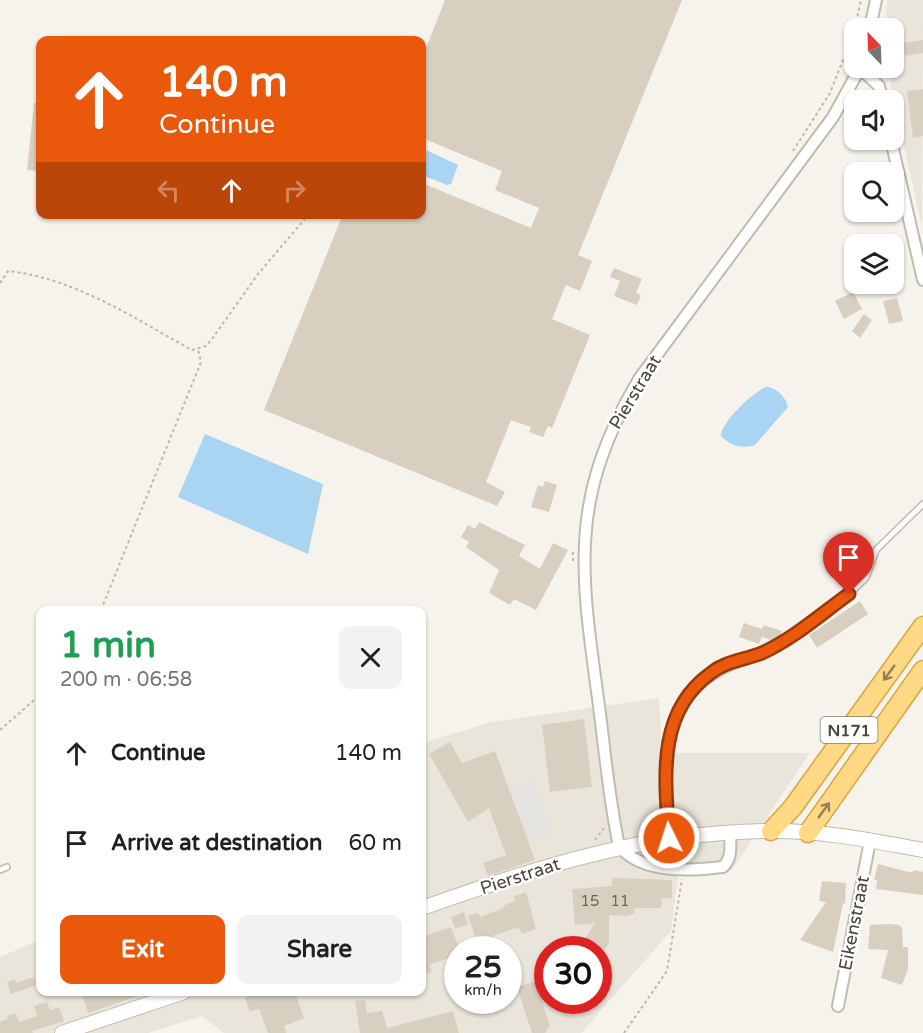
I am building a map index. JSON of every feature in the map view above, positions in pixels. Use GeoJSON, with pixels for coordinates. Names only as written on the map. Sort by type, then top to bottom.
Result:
{"type":"FeatureCollection","features":[{"type":"Feature","properties":{"kind":"highway","name":"N171"},"geometry":{"type":"LineString","coordinates":[[771,831],[793,807],[923,626]]}},
{"type":"Feature","properties":{"kind":"highway","name":"N171"},"geometry":{"type":"LineString","coordinates":[[808,833],[923,670]]}},
{"type":"Feature","properties":{"kind":"street"},"geometry":{"type":"LineString","coordinates":[[872,18],[876,0]]}},
{"type":"Feature","properties":{"kind":"street","name":"Pierstraat"},"geometry":{"type":"LineString","coordinates":[[619,846],[584,600],[583,556],[586,518],[602,452],[616,416],[639,379],[833,117],[854,78]]}},
{"type":"Feature","properties":{"kind":"street","name":"Pierstraat"},"geometry":{"type":"LineString","coordinates":[[871,78],[880,90]]}},
{"type":"Feature","properties":{"kind":"street"},"geometry":{"type":"LineString","coordinates":[[893,150],[923,280]]}},
{"type":"Feature","properties":{"kind":"street"},"geometry":{"type":"LineString","coordinates":[[669,838],[664,771],[668,741],[677,712],[693,688],[711,672],[732,661],[760,654]]}},
{"type":"Feature","properties":{"kind":"street"},"geometry":{"type":"LineString","coordinates":[[619,846],[636,862],[652,868],[723,867],[729,862],[730,833],[771,831],[808,833],[923,850]]}},
{"type":"Feature","properties":{"kind":"street","name":"Pierstraat"},"geometry":{"type":"LineString","coordinates":[[426,907],[619,846],[669,838],[730,833]]}},
{"type":"Feature","properties":{"kind":"street","name":"Eikenstraat"},"geometry":{"type":"LineString","coordinates":[[838,1006],[870,841]]}},
{"type":"Feature","properties":{"kind":"street"},"geometry":{"type":"LineString","coordinates":[[62,1033],[172,996]]}},
{"type":"Feature","properties":{"kind":"lane"},"geometry":{"type":"LineString","coordinates":[[760,654],[780,643],[849,594],[866,578],[876,550],[923,504]]}},
{"type":"Feature","properties":{"kind":"lane"},"geometry":{"type":"LineString","coordinates":[[0,870],[7,867]]}},
{"type":"Feature","properties":{"kind":"path"},"geometry":{"type":"LineString","coordinates":[[857,18],[861,0]]}},
{"type":"Feature","properties":{"kind":"path"},"geometry":{"type":"LineString","coordinates":[[790,156],[831,93],[844,58]]}},
{"type":"Feature","properties":{"kind":"path"},"geometry":{"type":"LineString","coordinates":[[0,283],[8,271],[28,273],[65,285],[99,299],[192,350],[198,349],[212,339],[258,274],[305,219]]}},
{"type":"Feature","properties":{"kind":"path"},"geometry":{"type":"LineString","coordinates":[[103,606],[201,362],[198,349]]}},
{"type":"Feature","properties":{"kind":"path"},"geometry":{"type":"LineString","coordinates":[[573,566],[574,544]]}},
{"type":"Feature","properties":{"kind":"path"},"geometry":{"type":"LineString","coordinates":[[0,730],[36,698]]}},
{"type":"Feature","properties":{"kind":"path"},"geometry":{"type":"LineString","coordinates":[[591,853],[589,844],[596,839],[606,823]]}},
{"type":"Feature","properties":{"kind":"path"},"geometry":{"type":"LineString","coordinates":[[624,1033],[667,971],[683,867]]}},
{"type":"Feature","properties":{"kind":"shaded area"},"geometry":{"type":"Polygon","coordinates":[[[887,0],[923,0],[922,227],[904,147],[904,90],[891,90],[890,78],[904,78],[904,18],[886,18],[887,0]]]}},
{"type":"Feature","properties":{"kind":"shaded area"},"geometry":{"type":"Polygon","coordinates":[[[659,698],[662,753],[810,753],[731,871],[678,875],[671,931],[612,998],[612,936],[534,936],[534,1014],[598,1014],[581,1033],[224,1033],[202,1016],[148,1033],[0,1033],[0,957],[36,942],[36,996],[426,996],[426,742],[492,722],[659,698]]]}},
{"type":"Feature","properties":{"kind":"shaded area"},"geometry":{"type":"Polygon","coordinates":[[[533,781],[551,834],[528,841],[509,789],[533,781]]]}},
{"type":"Feature","properties":{"kind":"water"},"geometry":{"type":"Polygon","coordinates":[[[426,150],[458,165],[451,184],[447,185],[426,177],[426,150]]]}},
{"type":"Feature","properties":{"kind":"water"},"geometry":{"type":"Polygon","coordinates":[[[766,387],[780,393],[788,407],[755,445],[741,447],[721,436],[722,430],[732,416],[746,401],[766,387]]]}},
{"type":"Feature","properties":{"kind":"water"},"geometry":{"type":"Polygon","coordinates":[[[205,434],[323,484],[308,554],[178,497],[205,434]]]}},
{"type":"Feature","properties":{"kind":"building"},"geometry":{"type":"Polygon","coordinates":[[[445,0],[682,0],[578,255],[592,261],[580,291],[566,285],[552,319],[590,335],[552,428],[548,426],[543,437],[529,432],[531,427],[511,420],[486,482],[505,492],[497,506],[264,410],[341,219],[426,219],[426,185],[531,228],[539,208],[495,190],[502,171],[426,140],[426,48],[445,0]]]}},
{"type":"Feature","properties":{"kind":"building"},"geometry":{"type":"Polygon","coordinates":[[[923,40],[923,53],[905,56],[904,43],[923,40]]]}},
{"type":"Feature","properties":{"kind":"building"},"geometry":{"type":"Polygon","coordinates":[[[923,89],[923,136],[913,138],[907,91],[923,89]]]}},
{"type":"Feature","properties":{"kind":"building"},"geometry":{"type":"Polygon","coordinates":[[[34,103],[36,103],[36,171],[27,170],[34,103]]]}},
{"type":"Feature","properties":{"kind":"building"},"geometry":{"type":"Polygon","coordinates":[[[614,268],[642,279],[636,293],[641,295],[637,305],[614,296],[620,281],[610,277],[614,268]]]}},
{"type":"Feature","properties":{"kind":"building"},"geometry":{"type":"Polygon","coordinates":[[[854,294],[862,309],[844,319],[835,301],[854,294]]]}},
{"type":"Feature","properties":{"kind":"building"},"geometry":{"type":"Polygon","coordinates":[[[897,298],[903,321],[889,324],[883,301],[897,298]]]}},
{"type":"Feature","properties":{"kind":"building"},"geometry":{"type":"Polygon","coordinates":[[[864,314],[872,320],[860,338],[852,331],[864,314]]]}},
{"type":"Feature","properties":{"kind":"building"},"geometry":{"type":"Polygon","coordinates":[[[545,481],[557,485],[549,512],[531,507],[538,485],[543,487],[545,481]]]}},
{"type":"Feature","properties":{"kind":"building"},"geometry":{"type":"Polygon","coordinates":[[[479,522],[525,545],[519,556],[540,569],[553,543],[568,550],[536,610],[514,599],[510,605],[489,593],[499,570],[466,547],[469,542],[461,537],[468,525],[475,529],[479,522]]]}},
{"type":"Feature","properties":{"kind":"building"},"geometry":{"type":"Polygon","coordinates":[[[860,601],[868,614],[817,648],[809,635],[860,601]]]}},
{"type":"Feature","properties":{"kind":"building"},"geometry":{"type":"Polygon","coordinates":[[[744,623],[762,629],[764,625],[782,631],[780,637],[774,641],[762,637],[759,644],[739,637],[744,623]]]}},
{"type":"Feature","properties":{"kind":"building"},"geometry":{"type":"Polygon","coordinates":[[[584,719],[592,787],[550,792],[542,725],[584,719]]]}},
{"type":"Feature","properties":{"kind":"building"},"geometry":{"type":"Polygon","coordinates":[[[450,742],[462,763],[495,751],[535,860],[488,876],[483,863],[506,855],[489,808],[468,822],[429,754],[450,742]]]}},
{"type":"Feature","properties":{"kind":"building"},"geometry":{"type":"Polygon","coordinates":[[[878,864],[913,873],[914,870],[923,872],[923,895],[876,889],[877,880],[874,880],[878,864]]]}},
{"type":"Feature","properties":{"kind":"building"},"geometry":{"type":"Polygon","coordinates":[[[613,878],[672,880],[672,898],[662,898],[661,908],[634,908],[635,913],[627,916],[609,915],[609,936],[586,936],[595,923],[575,925],[572,889],[612,886],[613,878]]]}},
{"type":"Feature","properties":{"kind":"building"},"geometry":{"type":"Polygon","coordinates":[[[822,881],[846,883],[845,904],[843,903],[833,952],[800,940],[826,902],[819,901],[822,881]]]}},
{"type":"Feature","properties":{"kind":"building"},"geometry":{"type":"Polygon","coordinates":[[[526,892],[536,929],[522,934],[519,927],[493,936],[475,936],[468,916],[478,913],[480,917],[504,908],[503,906],[515,901],[514,896],[526,892]]]}},
{"type":"Feature","properties":{"kind":"building"},"geometry":{"type":"Polygon","coordinates":[[[464,912],[468,924],[455,929],[451,917],[464,912]]]}},
{"type":"Feature","properties":{"kind":"building"},"geometry":{"type":"Polygon","coordinates":[[[870,925],[899,925],[902,928],[903,947],[908,947],[908,969],[902,985],[881,978],[888,950],[868,949],[870,925]]]}},
{"type":"Feature","properties":{"kind":"building"},"geometry":{"type":"Polygon","coordinates":[[[451,927],[454,936],[444,936],[444,960],[429,965],[432,972],[426,974],[426,936],[451,927]]]}},
{"type":"Feature","properties":{"kind":"building"},"geometry":{"type":"Polygon","coordinates":[[[34,977],[36,985],[11,994],[7,982],[15,979],[16,983],[34,977]]]}},
{"type":"Feature","properties":{"kind":"building"},"geometry":{"type":"Polygon","coordinates":[[[534,982],[534,1014],[546,1014],[550,1026],[545,1033],[532,1033],[522,1002],[522,985],[534,982]]]}},
{"type":"Feature","properties":{"kind":"building"},"geometry":{"type":"Polygon","coordinates":[[[83,996],[137,996],[88,1013],[83,996]]]}},
{"type":"Feature","properties":{"kind":"building"},"geometry":{"type":"Polygon","coordinates":[[[296,996],[304,1018],[284,1026],[286,1033],[268,1033],[259,1009],[250,1012],[245,998],[296,996]]]}},
{"type":"Feature","properties":{"kind":"building"},"geometry":{"type":"Polygon","coordinates":[[[365,1000],[367,1013],[382,1011],[387,1028],[444,1013],[454,1014],[459,1033],[360,1033],[355,1001],[365,1000]]]}},
{"type":"Feature","properties":{"kind":"building"},"geometry":{"type":"Polygon","coordinates":[[[47,1002],[50,1010],[59,1007],[64,1021],[32,1031],[33,1033],[0,1033],[0,1022],[8,1019],[7,1016],[16,1013],[19,1022],[37,1016],[34,1006],[47,1002]]]}},
{"type":"Feature","properties":{"kind":"route"},"geometry":{"type":"LineString","coordinates":[[669,838],[664,771],[668,741],[677,712],[693,688],[711,672],[732,661],[760,654],[780,643],[849,594]]}}]}
